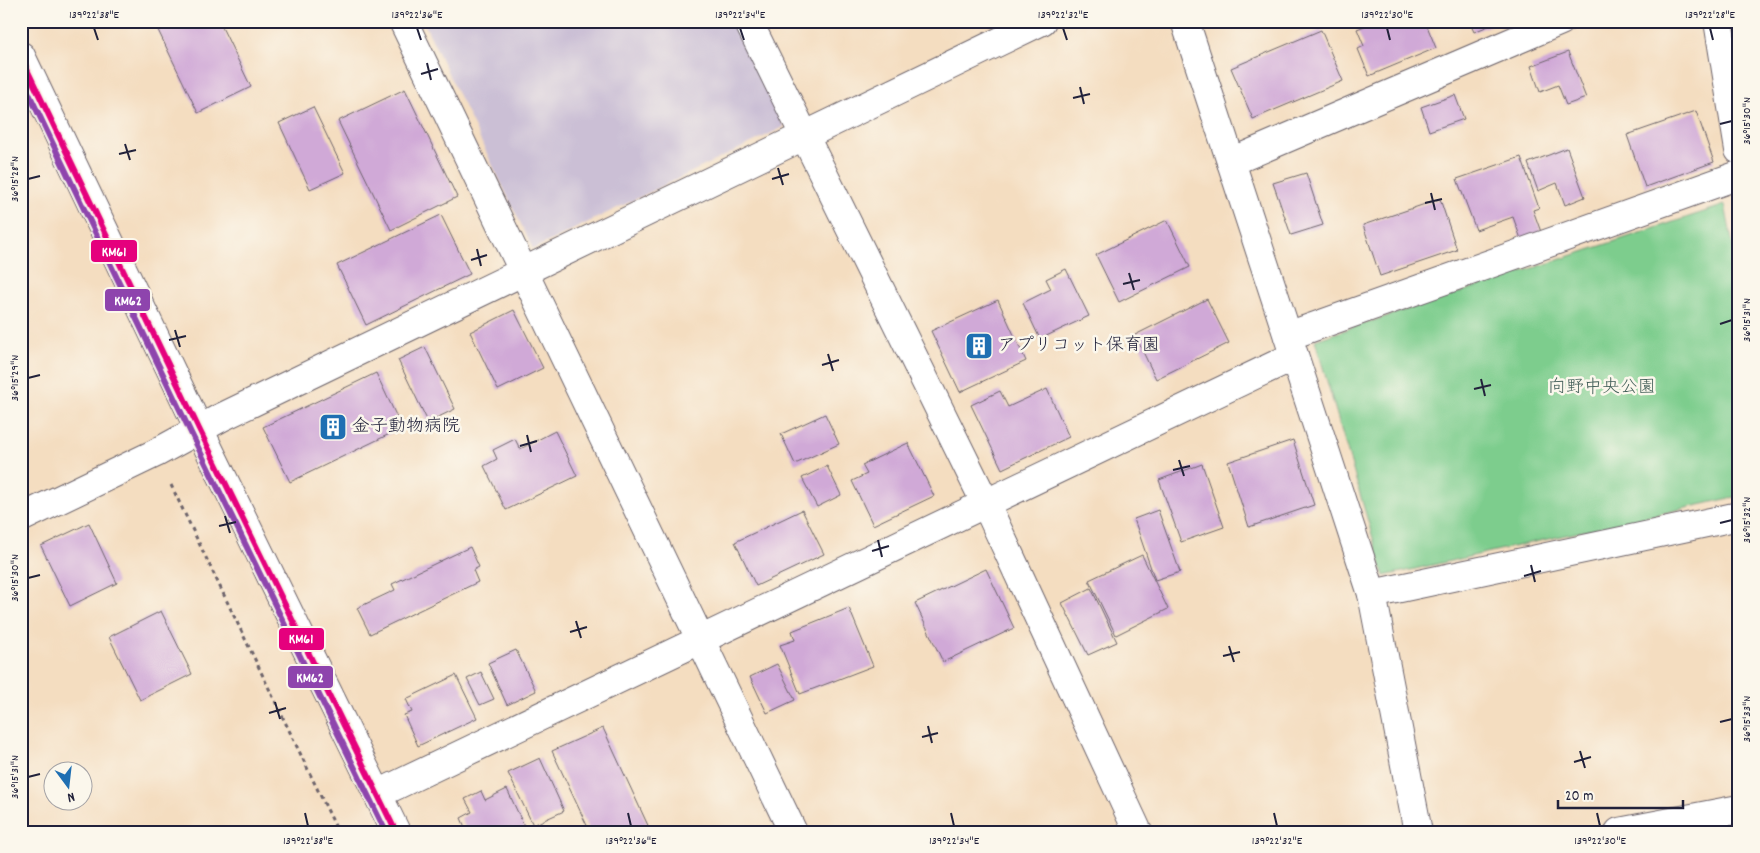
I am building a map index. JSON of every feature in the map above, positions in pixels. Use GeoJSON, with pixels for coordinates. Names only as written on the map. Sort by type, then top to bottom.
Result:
{"type":"FeatureCollection","features":[{"type":"Feature","properties":{"kind":"main road"},"geometry":{"type":"LineString","coordinates":[[403,21],[794,832]]}},
{"type":"Feature","properties":{"kind":"main road"},"geometry":{"type":"LineString","coordinates":[[748,21],[986,504],[1138,832]]}},
{"type":"Feature","properties":{"kind":"main road"},"geometry":{"type":"LineString","coordinates":[[21,518],[156,453],[199,429],[1042,21]]}},
{"type":"Feature","properties":{"kind":"main road"},"geometry":{"type":"LineString","coordinates":[[1185,21],[1372,594],[1418,832]]}},
{"type":"Feature","properties":{"kind":"main road"},"geometry":{"type":"LineString","coordinates":[[1231,162],[1560,21]]}},
{"type":"Feature","properties":{"kind":"main road"},"geometry":{"type":"LineString","coordinates":[[1718,21],[1739,150]]}},
{"type":"Feature","properties":{"kind":"main road"},"geometry":{"type":"LineString","coordinates":[[21,56],[199,429],[396,832]]}},
{"type":"Feature","properties":{"kind":"main road"},"geometry":{"type":"LineString","coordinates":[[378,794],[986,504],[1291,346],[1739,175]]}},
{"type":"Feature","properties":{"kind":"main road"},"geometry":{"type":"LineString","coordinates":[[1372,594],[1739,516]]}},
{"type":"Feature","properties":{"kind":"main road"},"geometry":{"type":"LineString","coordinates":[[1619,832],[1739,809]]}},
{"type":"Feature","properties":{"kind":"path"},"geometry":{"type":"LineString","coordinates":[[156,453],[338,832]]}},
{"type":"Feature","properties":{"kind":"shaded area"},"geometry":{"type":"Polygon","coordinates":[[[423,21],[733,21],[784,127],[533,249],[423,21]]]}},
{"type":"Feature","properties":{"kind":"green space","name":"向野中央公園"},"geometry":{"type":"Polygon","coordinates":[[[1725,205],[1739,277],[1739,496],[1384,576],[1315,340],[1725,205]]]}},
{"type":"Feature","properties":{"kind":"building"},"geometry":{"type":"Polygon","coordinates":[[[171,21],[219,21],[251,87],[198,113],[157,28],[171,21]]]}},
{"type":"Feature","properties":{"kind":"building"},"geometry":{"type":"Polygon","coordinates":[[[1377,21],[1425,21],[1436,48],[1369,76],[1358,49],[1364,46],[1357,29],[1377,21]]]}},
{"type":"Feature","properties":{"kind":"building"},"geometry":{"type":"Polygon","coordinates":[[[1469,21],[1500,21],[1474,32],[1469,21]]]}},
{"type":"Feature","properties":{"kind":"building"},"geometry":{"type":"Polygon","coordinates":[[[1321,30],[1343,81],[1253,119],[1231,68],[1321,30]]]}},
{"type":"Feature","properties":{"kind":"building"},"geometry":{"type":"Polygon","coordinates":[[[1568,52],[1586,98],[1566,105],[1558,85],[1540,92],[1531,66],[1568,52]]]}},
{"type":"Feature","properties":{"kind":"building"},"geometry":{"type":"Polygon","coordinates":[[[405,89],[457,197],[391,230],[338,121],[405,89]]]}},
{"type":"Feature","properties":{"kind":"building"},"geometry":{"type":"Polygon","coordinates":[[[1455,95],[1464,119],[1429,131],[1421,107],[1455,95]]]}},
{"type":"Feature","properties":{"kind":"building"},"geometry":{"type":"Polygon","coordinates":[[[313,107],[345,173],[310,189],[279,123],[313,107]]]}},
{"type":"Feature","properties":{"kind":"building"},"geometry":{"type":"Polygon","coordinates":[[[1696,111],[1714,162],[1645,187],[1627,135],[1696,111]]]}},
{"type":"Feature","properties":{"kind":"building"},"geometry":{"type":"Polygon","coordinates":[[[1567,148],[1585,197],[1565,205],[1557,183],[1538,191],[1528,163],[1567,148]]]}},
{"type":"Feature","properties":{"kind":"building"},"geometry":{"type":"Polygon","coordinates":[[[1521,157],[1539,208],[1533,210],[1541,232],[1521,239],[1513,217],[1476,230],[1457,179],[1521,157]]]}},
{"type":"Feature","properties":{"kind":"building"},"geometry":{"type":"Polygon","coordinates":[[[1306,173],[1323,225],[1291,235],[1273,183],[1306,173]]]}},
{"type":"Feature","properties":{"kind":"building"},"geometry":{"type":"Polygon","coordinates":[[[1440,199],[1457,250],[1380,276],[1363,225],[1440,199]]]}},
{"type":"Feature","properties":{"kind":"building"},"geometry":{"type":"Polygon","coordinates":[[[441,215],[470,274],[366,325],[337,265],[441,215]]]}},
{"type":"Feature","properties":{"kind":"building"},"geometry":{"type":"Polygon","coordinates":[[[1167,220],[1190,267],[1119,302],[1096,255],[1167,220]]]}},
{"type":"Feature","properties":{"kind":"building"},"geometry":{"type":"Polygon","coordinates":[[[1066,269],[1089,316],[1040,339],[1023,303],[1051,289],[1046,279],[1066,269]]]}},
{"type":"Feature","properties":{"kind":"building"},"geometry":{"type":"Polygon","coordinates":[[[1207,299],[1229,343],[1156,379],[1135,335],[1207,299]]]}},
{"type":"Feature","properties":{"kind":"building","name":"アプリコット保育園"},"geometry":{"type":"Polygon","coordinates":[[[998,300],[1026,361],[960,392],[931,331],[998,300]]]}},
{"type":"Feature","properties":{"kind":"building"},"geometry":{"type":"Polygon","coordinates":[[[514,310],[543,368],[498,390],[470,332],[514,310]]]}},
{"type":"Feature","properties":{"kind":"building"},"geometry":{"type":"Polygon","coordinates":[[[425,347],[455,409],[428,422],[398,360],[425,347]]]}},
{"type":"Feature","properties":{"kind":"building","name":"金子動物病院"},"geometry":{"type":"Polygon","coordinates":[[[376,373],[402,428],[290,482],[263,427],[376,373]]]}},
{"type":"Feature","properties":{"kind":"building"},"geometry":{"type":"Polygon","coordinates":[[[1047,389],[1069,437],[1002,469],[971,405],[1000,391],[1008,407],[1047,389]]]}},
{"type":"Feature","properties":{"kind":"building"},"geometry":{"type":"Polygon","coordinates":[[[825,414],[839,444],[795,464],[781,434],[825,414]]]}},
{"type":"Feature","properties":{"kind":"building"},"geometry":{"type":"Polygon","coordinates":[[[555,431],[577,476],[506,510],[484,466],[497,459],[493,450],[515,439],[520,449],[555,431]]]}},
{"type":"Feature","properties":{"kind":"building"},"geometry":{"type":"Polygon","coordinates":[[[1293,440],[1314,505],[1249,527],[1228,462],[1293,440]]]}},
{"type":"Feature","properties":{"kind":"building"},"geometry":{"type":"Polygon","coordinates":[[[908,443],[934,496],[873,525],[852,481],[867,474],[862,465],[908,443]]]}},
{"type":"Feature","properties":{"kind":"building"},"geometry":{"type":"Polygon","coordinates":[[[1202,464],[1224,527],[1181,542],[1159,480],[1202,464]]]}},
{"type":"Feature","properties":{"kind":"building"},"geometry":{"type":"Polygon","coordinates":[[[827,466],[841,495],[817,507],[802,478],[827,466]]]}},
{"type":"Feature","properties":{"kind":"building"},"geometry":{"type":"Polygon","coordinates":[[[802,510],[824,554],[756,586],[735,542],[802,510]]]}},
{"type":"Feature","properties":{"kind":"building"},"geometry":{"type":"Polygon","coordinates":[[[1158,510],[1180,572],[1155,580],[1134,519],[1158,510]]]}},
{"type":"Feature","properties":{"kind":"building"},"geometry":{"type":"Polygon","coordinates":[[[89,523],[117,583],[70,606],[41,546],[89,523]]]}},
{"type":"Feature","properties":{"kind":"building"},"geometry":{"type":"Polygon","coordinates":[[[470,547],[479,567],[473,570],[478,582],[370,634],[357,608],[395,590],[392,584],[470,547]]]}},
{"type":"Feature","properties":{"kind":"building"},"geometry":{"type":"Polygon","coordinates":[[[1142,555],[1168,609],[1116,635],[1089,580],[1142,555]]]}},
{"type":"Feature","properties":{"kind":"building"},"geometry":{"type":"Polygon","coordinates":[[[986,569],[1014,628],[943,662],[915,603],[986,569]]]}},
{"type":"Feature","properties":{"kind":"building"},"geometry":{"type":"Polygon","coordinates":[[[1091,588],[1117,642],[1088,655],[1062,603],[1091,588]]]}},
{"type":"Feature","properties":{"kind":"building"},"geometry":{"type":"Polygon","coordinates":[[[849,608],[873,666],[800,694],[780,645],[795,640],[792,631],[849,608]]]}},
{"type":"Feature","properties":{"kind":"building"},"geometry":{"type":"Polygon","coordinates":[[[161,611],[192,674],[140,700],[109,637],[161,611]]]}},
{"type":"Feature","properties":{"kind":"building"},"geometry":{"type":"Polygon","coordinates":[[[516,650],[536,691],[507,705],[488,663],[516,650]]]}},
{"type":"Feature","properties":{"kind":"building"},"geometry":{"type":"Polygon","coordinates":[[[777,664],[795,700],[767,713],[750,677],[777,664]]]}},
{"type":"Feature","properties":{"kind":"building"},"geometry":{"type":"Polygon","coordinates":[[[481,672],[494,699],[480,705],[467,679],[481,672]]]}},
{"type":"Feature","properties":{"kind":"building"},"geometry":{"type":"Polygon","coordinates":[[[456,675],[477,718],[418,746],[404,715],[412,712],[406,699],[456,675]]]}},
{"type":"Feature","properties":{"kind":"building"},"geometry":{"type":"Polygon","coordinates":[[[603,728],[651,832],[590,832],[552,751],[603,728]]]}},
{"type":"Feature","properties":{"kind":"building"},"geometry":{"type":"Polygon","coordinates":[[[540,758],[564,811],[533,825],[508,773],[540,758]]]}},
{"type":"Feature","properties":{"kind":"building"},"geometry":{"type":"Polygon","coordinates":[[[507,789],[525,828],[518,832],[467,832],[461,818],[472,812],[465,799],[481,791],[485,800],[507,789]]]}},
{"type":"Feature","properties":{"kind":"transit line","name":"KM61"},"geometry":{"type":"LineString","coordinates":[[21,57],[199,429],[396,832]]}},
{"type":"Feature","properties":{"kind":"transit line","name":"KM62"},"geometry":{"type":"LineString","coordinates":[[21,77],[191,433],[386,832]]}},
{"type":"Feature","properties":{"kind":"place","name":"アプリコット保育園"},"geometry":{"type":"Point","coordinates":[979,346]}},
{"type":"Feature","properties":{"kind":"place","name":"金子動物病院"},"geometry":{"type":"Point","coordinates":[333,427]}}]}
